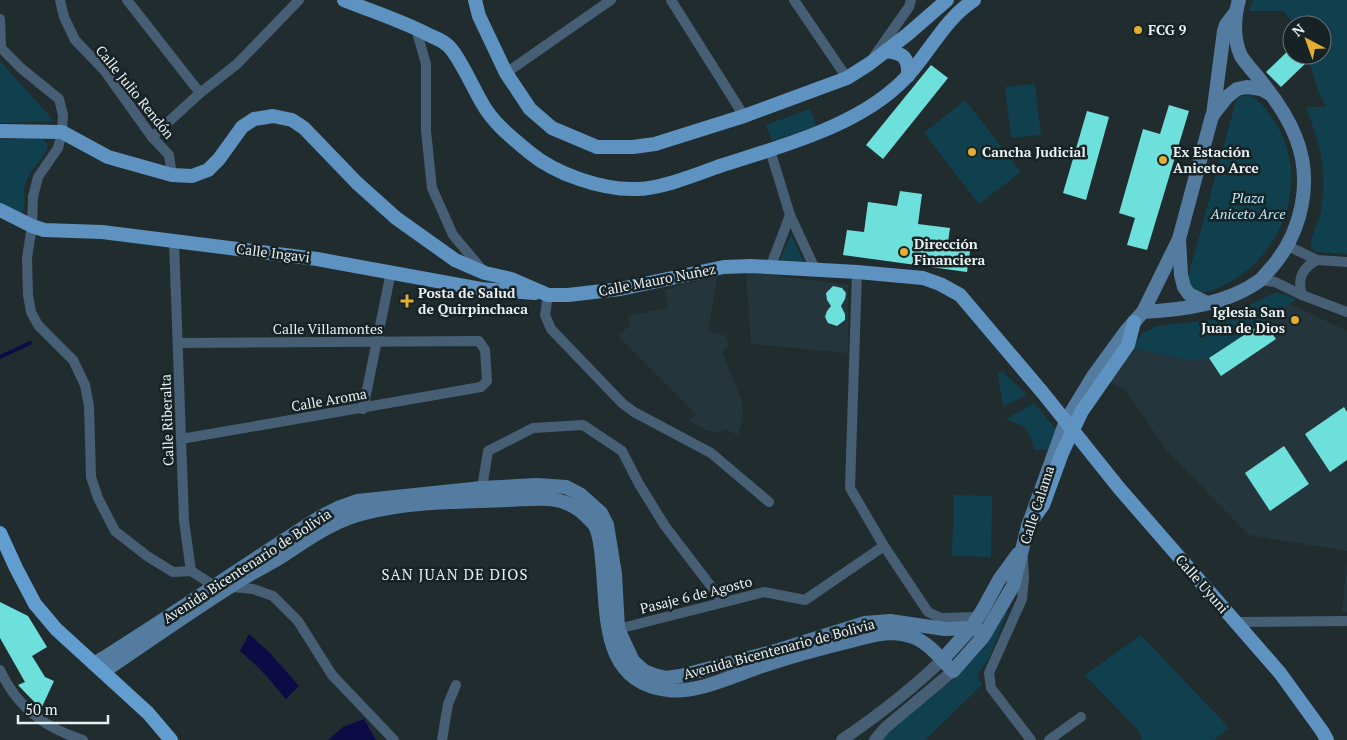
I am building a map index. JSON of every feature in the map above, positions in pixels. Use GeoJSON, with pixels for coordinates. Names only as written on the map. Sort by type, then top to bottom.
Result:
{"type":"FeatureCollection","features":[{"type":"Feature","properties":{"kind":"highway"},"geometry":{"type":"LineString","coordinates":[[0,533],[35,604],[56,629],[148,713],[171,740]]}},
{"type":"Feature","properties":{"kind":"main road"},"geometry":{"type":"LineString","coordinates":[[344,0],[416,29],[447,44],[471,82],[482,104],[503,130],[536,158],[561,171],[596,184],[637,189],[672,182],[770,150],[841,123],[879,101],[908,76],[948,22],[974,0]]}},
{"type":"Feature","properties":{"kind":"main road"},"geometry":{"type":"LineString","coordinates":[[475,0],[480,16],[506,73],[530,109],[552,128],[597,147],[632,147],[655,144],[744,116],[847,78],[895,49],[908,34],[947,0]]}},
{"type":"Feature","properties":{"kind":"main road"},"geometry":{"type":"LineString","coordinates":[[1028,526],[1043,505],[1062,453],[1082,411],[1128,345],[1134,322],[1169,311],[1208,303],[1238,293],[1260,280],[1288,246],[1302,211],[1304,187],[1302,159],[1296,138],[1271,94],[1241,55],[1235,26],[1237,6]]}},
{"type":"Feature","properties":{"kind":"main road"},"geometry":{"type":"LineString","coordinates":[[1208,303],[1189,294],[1184,287],[1181,275],[1179,239],[1212,116],[1224,31],[1237,6]]}},
{"type":"Feature","properties":{"kind":"main road"},"geometry":{"type":"LineString","coordinates":[[922,22],[920,31],[922,38],[925,40],[936,38]]}},
{"type":"Feature","properties":{"kind":"main road"},"geometry":{"type":"LineString","coordinates":[[895,49],[907,61],[908,76]]}},
{"type":"Feature","properties":{"kind":"main road"},"geometry":{"type":"LineString","coordinates":[[1212,116],[1227,97],[1237,89],[1247,87],[1261,89],[1271,94]]}},
{"type":"Feature","properties":{"kind":"main road","name":"Calle Mauro Nuñez"},"geometry":{"type":"LineString","coordinates":[[0,132],[62,132],[108,157],[172,175],[192,176],[208,170],[219,159],[242,127],[254,119],[272,116],[292,120],[304,128],[357,183],[396,218],[455,260],[485,273],[511,280],[548,295],[620,289],[724,267],[857,272],[923,278],[940,284],[960,295],[1052,405]]}},
{"type":"Feature","properties":{"kind":"main road","name":"Calle Ingavi"},"geometry":{"type":"LineString","coordinates":[[0,210],[44,230],[102,232],[317,259],[481,289],[548,295]]}},
{"type":"Feature","properties":{"kind":"main road","name":"Calle Calama"},"geometry":{"type":"LineString","coordinates":[[1022,547],[1066,421],[1094,375],[1134,322],[1179,239]]}},
{"type":"Feature","properties":{"kind":"main road","name":"Calle Uyuni"},"geometry":{"type":"LineString","coordinates":[[1052,405],[1119,488],[1280,674],[1327,740]]}},
{"type":"Feature","properties":{"kind":"main road","name":"Avenida Bicentenario de Bolivia"},"geometry":{"type":"LineString","coordinates":[[99,668],[213,585],[322,516],[340,507],[357,501],[482,488],[537,485],[566,487],[581,495],[601,513],[607,525],[615,574],[618,629],[633,662],[644,671],[666,678],[680,676],[780,650],[865,623],[890,621],[945,629],[975,622],[986,632]]}},
{"type":"Feature","properties":{"kind":"main road","name":"Avenida Bicentenario de Bolivia"},"geometry":{"type":"LineString","coordinates":[[99,668],[231,586],[346,519],[365,512],[433,503],[552,499],[574,505],[594,523],[600,544],[606,626],[613,649],[626,672],[650,687],[676,691],[721,681],[822,648],[887,632],[914,637],[925,643],[953,671]]}},
{"type":"Feature","properties":{"kind":"main road"},"geometry":{"type":"LineString","coordinates":[[942,660],[975,622],[1022,547]]}},
{"type":"Feature","properties":{"kind":"main road"},"geometry":{"type":"LineString","coordinates":[[953,671],[986,632],[1013,586],[1022,547]]}},
{"type":"Feature","properties":{"kind":"street"},"geometry":{"type":"LineString","coordinates":[[127,0],[200,93]]}},
{"type":"Feature","properties":{"kind":"street"},"geometry":{"type":"LineString","coordinates":[[152,137],[200,93],[237,64],[299,0]]}},
{"type":"Feature","properties":{"kind":"street"},"geometry":{"type":"LineString","coordinates":[[506,73],[612,0]]}},
{"type":"Feature","properties":{"kind":"street"},"geometry":{"type":"LineString","coordinates":[[671,0],[744,116]]}},
{"type":"Feature","properties":{"kind":"street"},"geometry":{"type":"LineString","coordinates":[[794,0],[847,78]]}},
{"type":"Feature","properties":{"kind":"street"},"geometry":{"type":"LineString","coordinates":[[869,64],[909,7],[911,0]]}},
{"type":"Feature","properties":{"kind":"street","name":"Calle Julio Rendón"},"geometry":{"type":"LineString","coordinates":[[62,1],[64,17],[75,40],[104,70],[152,137],[169,155],[172,175]]}},
{"type":"Feature","properties":{"kind":"street"},"geometry":{"type":"LineString","coordinates":[[0,19],[1,48],[22,69],[59,99],[63,115],[62,132],[58,148],[38,177],[33,197],[32,226],[26,258],[31,312],[38,325],[73,360],[85,385],[88,406],[91,476],[98,498],[115,531],[147,556],[174,572],[190,571],[213,585],[253,589],[273,596],[298,621],[332,675],[394,740]]}},
{"type":"Feature","properties":{"kind":"street"},"geometry":{"type":"LineString","coordinates":[[895,27],[896,33],[899,35],[908,34]]}},
{"type":"Feature","properties":{"kind":"street"},"geometry":{"type":"LineString","coordinates":[[895,27],[895,49]]}},
{"type":"Feature","properties":{"kind":"street"},"geometry":{"type":"LineString","coordinates":[[416,29],[426,64],[426,131],[432,188],[453,236],[485,273]]}},
{"type":"Feature","properties":{"kind":"street"},"geometry":{"type":"LineString","coordinates":[[770,150],[790,215],[816,271]]}},
{"type":"Feature","properties":{"kind":"street"},"geometry":{"type":"LineString","coordinates":[[770,268],[790,215]]}},
{"type":"Feature","properties":{"kind":"street","name":"Calle Riberalta"},"geometry":{"type":"LineString","coordinates":[[174,242],[184,521],[190,571]]}},
{"type":"Feature","properties":{"kind":"street"},"geometry":{"type":"LineString","coordinates":[[1288,246],[1316,260],[1347,262]]}},
{"type":"Feature","properties":{"kind":"street"},"geometry":{"type":"LineString","coordinates":[[1302,294],[1299,286],[1300,278],[1304,270],[1316,260]]}},
{"type":"Feature","properties":{"kind":"street"},"geometry":{"type":"LineString","coordinates":[[363,408],[391,272]]}},
{"type":"Feature","properties":{"kind":"street"},"geometry":{"type":"LineString","coordinates":[[857,272],[850,488],[884,546],[913,590],[932,614],[941,618],[975,622]]}},
{"type":"Feature","properties":{"kind":"street"},"geometry":{"type":"LineString","coordinates":[[1260,280],[1275,282],[1347,312]]}},
{"type":"Feature","properties":{"kind":"street"},"geometry":{"type":"LineString","coordinates":[[548,295],[545,315],[551,329],[622,403],[634,412],[711,453],[769,502]]}},
{"type":"Feature","properties":{"kind":"street","name":"Calle Villamontes"},"geometry":{"type":"LineString","coordinates":[[178,343],[479,342],[485,350],[486,381],[481,387]]}},
{"type":"Feature","properties":{"kind":"street","name":"Calle Aroma"},"geometry":{"type":"LineString","coordinates":[[182,439],[481,387]]}},
{"type":"Feature","properties":{"kind":"street"},"geometry":{"type":"LineString","coordinates":[[482,488],[488,451],[533,428],[583,425],[622,451],[638,484],[665,526],[723,602]]}},
{"type":"Feature","properties":{"kind":"street","name":"Pasaje 6 de Agosto"},"geometry":{"type":"LineString","coordinates":[[618,629],[764,592],[805,600],[884,546]]}},
{"type":"Feature","properties":{"kind":"street","name":"Calle Calama"},"geometry":{"type":"LineString","coordinates":[[1022,547],[1024,578],[1022,599],[989,673],[991,688],[1031,740]]}},
{"type":"Feature","properties":{"kind":"street"},"geometry":{"type":"LineString","coordinates":[[1235,622],[1347,621]]}},
{"type":"Feature","properties":{"kind":"street"},"geometry":{"type":"LineString","coordinates":[[842,740],[878,716],[942,660]]}},
{"type":"Feature","properties":{"kind":"street"},"geometry":{"type":"LineString","coordinates":[[0,670],[8,686],[19,700],[40,720],[64,734],[83,740]]}},
{"type":"Feature","properties":{"kind":"street"},"geometry":{"type":"LineString","coordinates":[[875,740],[885,728],[953,671]]}},
{"type":"Feature","properties":{"kind":"street"},"geometry":{"type":"LineString","coordinates":[[442,740],[448,704],[456,685]]}},
{"type":"Feature","properties":{"kind":"street"},"geometry":{"type":"LineString","coordinates":[[1049,740],[1081,717]]}},
{"type":"Feature","properties":{"kind":"shaded area"},"geometry":{"type":"Polygon","coordinates":[[[746,272],[848,285],[848,353],[751,344],[746,272]]]}},
{"type":"Feature","properties":{"kind":"shaded area"},"geometry":{"type":"Polygon","coordinates":[[[718,275],[708,331],[726,336],[729,346],[722,351],[742,402],[743,419],[738,435],[725,429],[720,432],[708,431],[689,421],[696,414],[618,336],[630,325],[628,316],[668,308],[665,290],[718,275]]]}},
{"type":"Feature","properties":{"kind":"shaded area"},"geometry":{"type":"Polygon","coordinates":[[[1289,303],[1347,331],[1347,551],[1249,535],[1168,452],[1125,390],[1108,382],[1132,348],[1188,360],[1264,322],[1289,303]]]}},
{"type":"Feature","properties":{"kind":"shaded area"},"geometry":{"type":"Polygon","coordinates":[[[1347,559],[1347,612],[1342,612],[1347,559]]]}},
{"type":"Feature","properties":{"kind":"shaded area"},"geometry":{"type":"Polygon","coordinates":[[[249,634],[269,652],[299,686],[286,699],[260,669],[240,651],[249,634]]]}},
{"type":"Feature","properties":{"kind":"shaded area"},"geometry":{"type":"Polygon","coordinates":[[[364,719],[376,740],[328,740],[343,727],[364,719]]]}},
{"type":"Feature","properties":{"kind":"green space"},"geometry":{"type":"Polygon","coordinates":[[[1253,0],[1347,0],[1347,254],[1317,252],[1311,248],[1321,211],[1324,182],[1319,146],[1306,107],[1326,107],[1319,93],[1310,65],[1332,65],[1332,15],[1286,15],[1283,11],[1249,11],[1253,0]]]}},
{"type":"Feature","properties":{"kind":"green space"},"geometry":{"type":"Polygon","coordinates":[[[0,61],[54,121],[0,123],[0,61]]]}},
{"type":"Feature","properties":{"kind":"green space"},"geometry":{"type":"Polygon","coordinates":[[[1035,84],[1041,135],[1011,138],[1005,87],[1035,84]]]}},
{"type":"Feature","properties":{"kind":"green space","name":"Plaza Aniceto Arce"},"geometry":{"type":"Polygon","coordinates":[[[1248,95],[1256,99],[1265,108],[1284,140],[1290,163],[1291,187],[1287,210],[1278,232],[1265,252],[1248,269],[1216,289],[1205,292],[1196,291],[1188,277],[1236,101],[1240,97],[1248,95]]]}},
{"type":"Feature","properties":{"kind":"green space","name":"Cancha Judicial"},"geometry":{"type":"Polygon","coordinates":[[[965,100],[1021,172],[979,204],[924,133],[965,100]]]}},
{"type":"Feature","properties":{"kind":"green space"},"geometry":{"type":"Polygon","coordinates":[[[810,109],[816,126],[772,141],[766,125],[810,109]]]}},
{"type":"Feature","properties":{"kind":"green space"},"geometry":{"type":"Polygon","coordinates":[[[41,138],[48,144],[47,150],[26,181],[22,213],[0,205],[0,139],[41,138]]]}},
{"type":"Feature","properties":{"kind":"green space"},"geometry":{"type":"Polygon","coordinates":[[[791,235],[804,262],[780,260],[791,235]]]}},
{"type":"Feature","properties":{"kind":"green space"},"geometry":{"type":"Polygon","coordinates":[[[1276,292],[1297,299],[1209,358],[1188,360],[1132,348],[1142,334],[1156,326],[1222,319],[1276,292]]]}},
{"type":"Feature","properties":{"kind":"green space"},"geometry":{"type":"Polygon","coordinates":[[[1002,371],[1027,395],[1003,406],[998,375],[1002,371]]]}},
{"type":"Feature","properties":{"kind":"green space"},"geometry":{"type":"Polygon","coordinates":[[[1034,403],[1056,429],[1048,450],[1034,450],[1026,429],[1005,420],[1034,403]]]}},
{"type":"Feature","properties":{"kind":"green space"},"geometry":{"type":"Polygon","coordinates":[[[954,495],[992,496],[991,557],[952,556],[954,495]]]}},
{"type":"Feature","properties":{"kind":"green space"},"geometry":{"type":"Polygon","coordinates":[[[1011,603],[989,658],[977,675],[982,685],[925,740],[881,740],[908,715],[955,678],[983,649],[1011,603]]]}},
{"type":"Feature","properties":{"kind":"green space"},"geometry":{"type":"Polygon","coordinates":[[[1141,635],[1229,728],[1214,740],[1142,740],[1139,731],[1085,675],[1141,635]]]}},
{"type":"Feature","properties":{"kind":"building"},"geometry":{"type":"Polygon","coordinates":[[[1282,57],[1282,65],[1304,65],[1281,87],[1266,72],[1282,57]]]}},
{"type":"Feature","properties":{"kind":"building"},"geometry":{"type":"Polygon","coordinates":[[[931,65],[948,78],[883,159],[866,145],[931,65]]]}},
{"type":"Feature","properties":{"kind":"building","name":"Ex Estación Aniceto Arce"},"geometry":{"type":"Polygon","coordinates":[[[1169,105],[1189,111],[1147,250],[1127,245],[1135,218],[1119,213],[1143,129],[1160,134],[1169,105]]]}},
{"type":"Feature","properties":{"kind":"building"},"geometry":{"type":"Polygon","coordinates":[[[1087,111],[1109,117],[1086,200],[1063,193],[1087,111]]]}},
{"type":"Feature","properties":{"kind":"building"},"geometry":{"type":"Polygon","coordinates":[[[900,191],[922,194],[918,224],[950,228],[948,242],[971,245],[967,272],[843,255],[847,230],[864,232],[868,202],[897,206],[900,191]]]}},
{"type":"Feature","properties":{"kind":"building"},"geometry":{"type":"Polygon","coordinates":[[[833,286],[842,288],[846,293],[841,306],[845,314],[845,320],[837,326],[828,323],[825,317],[831,306],[827,300],[826,293],[833,286]]]}},
{"type":"Feature","properties":{"kind":"building"},"geometry":{"type":"Polygon","coordinates":[[[1264,322],[1276,339],[1221,376],[1209,358],[1264,322]]]}},
{"type":"Feature","properties":{"kind":"building"},"geometry":{"type":"Polygon","coordinates":[[[1344,407],[1347,412],[1347,460],[1330,472],[1305,434],[1344,407]]]}},
{"type":"Feature","properties":{"kind":"building"},"geometry":{"type":"Polygon","coordinates":[[[1284,446],[1309,484],[1270,511],[1245,473],[1284,446]]]}},
{"type":"Feature","properties":{"kind":"building"},"geometry":{"type":"Polygon","coordinates":[[[0,602],[28,616],[47,647],[32,656],[45,677],[54,681],[41,709],[18,685],[25,682],[0,638],[0,602]]]}},
{"type":"Feature","properties":{"kind":"waterway"},"geometry":{"type":"LineString","coordinates":[[0,357],[30,343]]}},
{"type":"Feature","properties":{"kind":"place","name":"FCG 9"},"geometry":{"type":"Point","coordinates":[1138,30]}},
{"type":"Feature","properties":{"kind":"place","name":"Cancha Judicial"},"geometry":{"type":"Point","coordinates":[972,152]}},
{"type":"Feature","properties":{"kind":"place","name":"Ex Estación Aniceto Arce"},"geometry":{"type":"Point","coordinates":[1163,160]}},
{"type":"Feature","properties":{"kind":"place","name":"Dirección Financiera"},"geometry":{"type":"Point","coordinates":[904,252]}},
{"type":"Feature","properties":{"kind":"place","name":"Posta de Salud de Quirpinchaca"},"geometry":{"type":"Point","coordinates":[407,301]}},
{"type":"Feature","properties":{"kind":"place","name":"Iglesia San Juan de Dios"},"geometry":{"type":"Point","coordinates":[1295,320]}},
{"type":"Feature","properties":{"kind":"district","name":"SAN JUAN DE DIOS"},"geometry":{"type":"Point","coordinates":[455,575]}}]}
